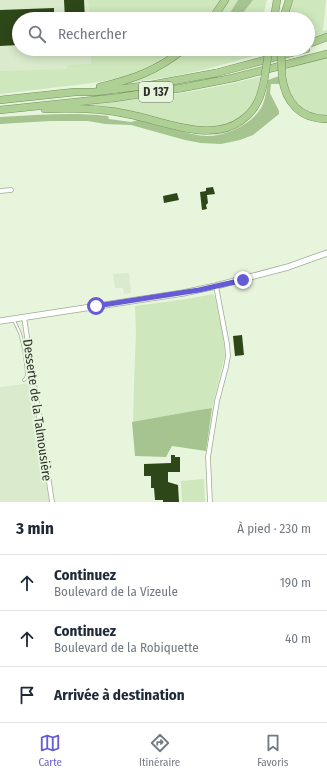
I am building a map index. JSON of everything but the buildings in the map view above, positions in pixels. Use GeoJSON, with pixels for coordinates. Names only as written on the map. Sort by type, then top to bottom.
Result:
{"type":"FeatureCollection","features":[{"type":"Feature","properties":{"kind":"highway"},"geometry":{"type":"LineString","coordinates":[[217,12],[226,0]]}},
{"type":"Feature","properties":{"kind":"highway"},"geometry":{"type":"LineString","coordinates":[[275,12],[278,0]]}},
{"type":"Feature","properties":{"kind":"highway"},"geometry":{"type":"LineString","coordinates":[[285,12],[289,0]]}},
{"type":"Feature","properties":{"kind":"highway"},"geometry":{"type":"LineString","coordinates":[[315,41],[327,37]]}},
{"type":"Feature","properties":{"kind":"highway","name":"D 137"},"geometry":{"type":"LineString","coordinates":[[315,46],[327,42]]}},
{"type":"Feature","properties":{"kind":"highway","name":"D 137"},"geometry":{"type":"LineString","coordinates":[[315,55],[327,51]]}},
{"type":"Feature","properties":{"kind":"highway"},"geometry":{"type":"LineString","coordinates":[[287,63],[327,54]]}},
{"type":"Feature","properties":{"kind":"highway"},"geometry":{"type":"LineString","coordinates":[[75,92],[132,79],[162,65],[174,56]]}},
{"type":"Feature","properties":{"kind":"highway"},"geometry":{"type":"LineString","coordinates":[[22,108],[110,111],[144,117],[194,130],[217,130],[235,125],[249,114],[257,104],[264,82],[268,56],[189,78]]}},
{"type":"Feature","properties":{"kind":"highway","name":"D 137"},"geometry":{"type":"LineString","coordinates":[[0,100],[117,89],[189,78],[280,56]]}},
{"type":"Feature","properties":{"kind":"highway"},"geometry":{"type":"LineString","coordinates":[[281,56],[282,76],[289,100],[294,106],[311,117],[327,119]]}},
{"type":"Feature","properties":{"kind":"highway","name":"D 137"},"geometry":{"type":"LineString","coordinates":[[0,110],[182,88],[233,78],[310,56]]}},
{"type":"Feature","properties":{"kind":"main road"},"geometry":{"type":"LineString","coordinates":[[0,321],[183,293],[216,286],[293,265],[327,253]]}},
{"type":"Feature","properties":{"kind":"street"},"geometry":{"type":"LineString","coordinates":[[0,191],[11,190]]}},
{"type":"Feature","properties":{"kind":"street"},"geometry":{"type":"LineString","coordinates":[[210,502],[208,457],[217,401],[228,356],[216,286]]}},
{"type":"Feature","properties":{"kind":"street","name":"Desserte de la Talmousière"},"geometry":{"type":"LineString","coordinates":[[24,318],[52,502]]}},
{"type":"Feature","properties":{"kind":"lane"},"geometry":{"type":"LineString","coordinates":[[14,319],[24,349],[27,376],[24,380]]}},
{"type":"Feature","properties":{"kind":"shaded area"},"geometry":{"type":"Polygon","coordinates":[[[0,0],[88,0],[89,12],[12,12],[12,56],[90,56],[91,72],[0,81],[0,0]]]}},
{"type":"Feature","properties":{"kind":"shaded area"},"geometry":{"type":"Polygon","coordinates":[[[88,0],[221,0],[212,12],[89,12],[88,0]]]}},
{"type":"Feature","properties":{"kind":"shaded area"},"geometry":{"type":"Polygon","coordinates":[[[228,0],[238,0],[230,12],[219,12],[228,0]]]}},
{"type":"Feature","properties":{"kind":"shaded area"},"geometry":{"type":"Polygon","coordinates":[[[253,0],[267,0],[264,12],[244,12],[253,0]]]}},
{"type":"Feature","properties":{"kind":"shaded area"},"geometry":{"type":"Polygon","coordinates":[[[293,0],[326,0],[323,31],[327,30],[327,34],[315,38],[315,12],[289,12],[293,0]]]}},
{"type":"Feature","properties":{"kind":"shaded area"},"geometry":{"type":"Polygon","coordinates":[[[90,56],[166,56],[140,72],[121,78],[93,83],[0,94],[0,71],[67,69],[67,65],[91,64],[90,56]]]}},
{"type":"Feature","properties":{"kind":"shaded area"},"geometry":{"type":"Polygon","coordinates":[[[174,56],[253,56],[207,69],[170,77],[121,84],[174,56]]]}},
{"type":"Feature","properties":{"kind":"shaded area"},"geometry":{"type":"Polygon","coordinates":[[[327,58],[327,116],[314,115],[301,108],[291,97],[287,85],[286,69],[327,58]]]}},
{"type":"Feature","properties":{"kind":"shaded area"},"geometry":{"type":"Polygon","coordinates":[[[260,77],[255,100],[251,107],[234,122],[220,127],[195,127],[135,112],[113,108],[82,106],[190,92],[260,77]]]}},
{"type":"Feature","properties":{"kind":"shaded area"},"geometry":{"type":"Polygon","coordinates":[[[129,273],[131,293],[124,294],[123,288],[115,288],[113,274],[129,273]]]}},
{"type":"Feature","properties":{"kind":"shaded area"},"geometry":{"type":"Polygon","coordinates":[[[213,294],[215,297],[223,335],[225,355],[212,408],[133,422],[136,333],[135,306],[213,294]]]}},
{"type":"Feature","properties":{"kind":"shaded area"},"geometry":{"type":"Polygon","coordinates":[[[31,383],[49,502],[0,502],[0,387],[31,383]]]}},
{"type":"Feature","properties":{"kind":"shaded area"},"geometry":{"type":"Polygon","coordinates":[[[204,479],[205,502],[182,502],[181,481],[204,479]]]}},
{"type":"Feature","properties":{"kind":"green space"},"geometry":{"type":"Polygon","coordinates":[[[238,0],[253,0],[244,12],[230,12],[238,0]]]}},
{"type":"Feature","properties":{"kind":"green space"},"geometry":{"type":"Polygon","coordinates":[[[279,76],[279,84],[271,84],[270,93],[279,114],[253,135],[240,140],[221,144],[201,143],[185,140],[131,125],[105,124],[88,121],[50,121],[0,124],[0,117],[81,114],[108,116],[109,119],[131,122],[138,120],[197,135],[207,136],[223,134],[240,127],[254,117],[263,104],[268,80],[279,76]]]}},
{"type":"Feature","properties":{"kind":"green space"},"geometry":{"type":"Polygon","coordinates":[[[212,408],[206,451],[172,446],[166,457],[135,456],[132,422],[212,408]]]}},
{"type":"Feature","properties":{"kind":"route"},"geometry":{"type":"LineString","coordinates":[[96,306],[183,293],[243,280]]}}]}
